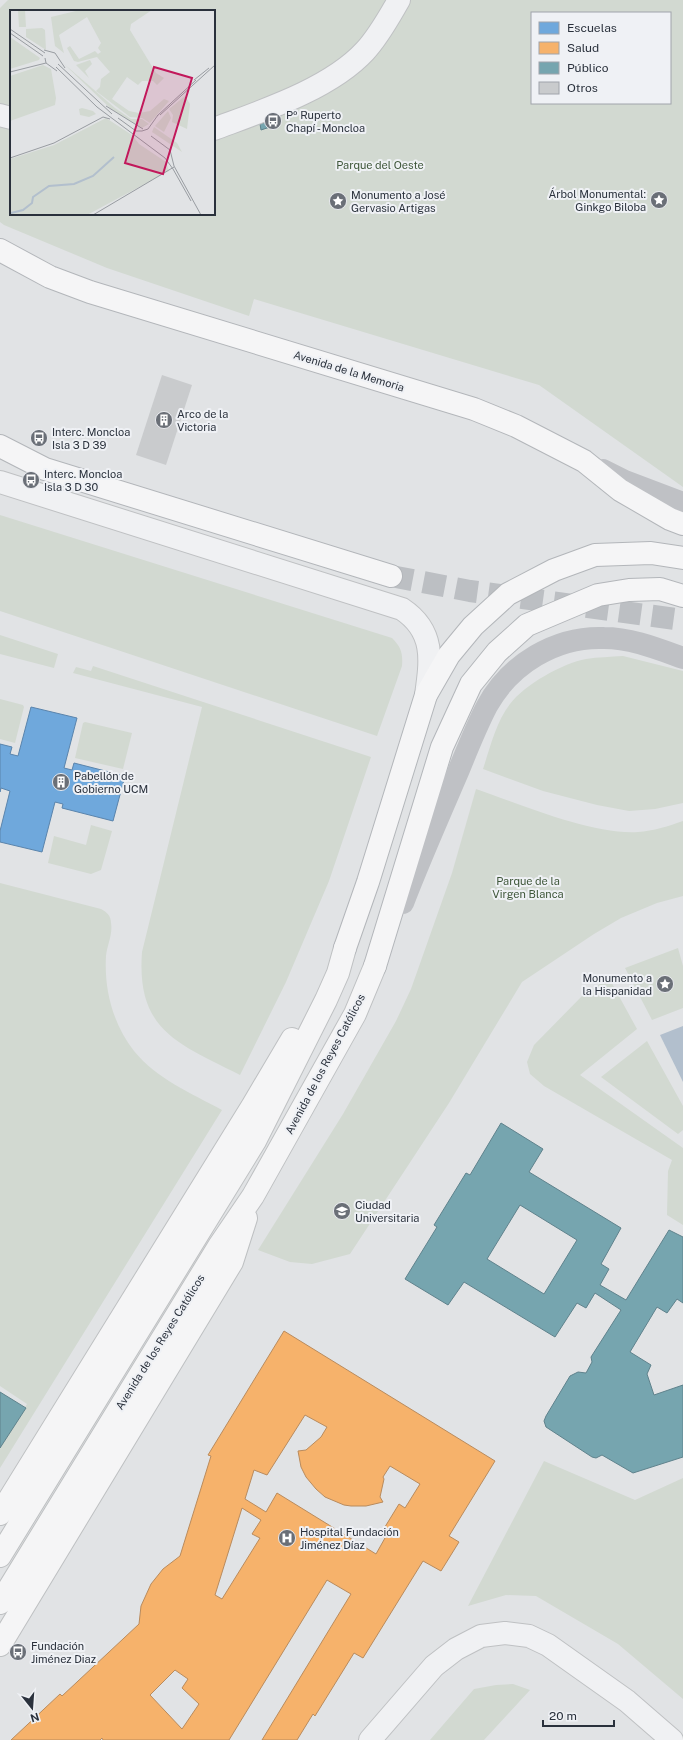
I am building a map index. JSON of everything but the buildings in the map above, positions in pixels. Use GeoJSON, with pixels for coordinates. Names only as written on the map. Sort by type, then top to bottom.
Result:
{"type":"FeatureCollection","features":[{"type":"Feature","properties":{"kind":"main road","name":"Avenida de la Memoria"},"geometry":{"type":"LineString","coordinates":[[0,250],[50,277],[90,292],[474,409],[516,426],[584,461],[620,490],[670,519],[683,524]]}},
{"type":"Feature","properties":{"kind":"main road"},"geometry":{"type":"LineString","coordinates":[[0,446],[45,469],[391,576]]}},
{"type":"Feature","properties":{"kind":"main road"},"geometry":{"type":"LineString","coordinates":[[584,461],[625,481],[683,503]]}},
{"type":"Feature","properties":{"kind":"main road"},"geometry":{"type":"LineString","coordinates":[[0,1556],[255,1141],[326,1000],[338,973],[368,882],[426,695],[448,655],[473,626],[508,594],[554,570],[596,556],[651,553],[683,558]]}},
{"type":"Feature","properties":{"kind":"main road","name":"Avenida de los Reyes Católicos"},"geometry":{"type":"LineString","coordinates":[[0,1603],[215,1253],[253,1196],[355,1014],[375,966],[442,747],[471,684],[497,652],[528,626],[598,595],[629,590],[660,589],[683,596]]}},
{"type":"Feature","properties":{"kind":"main road"},"geometry":{"type":"LineString","coordinates":[[375,966],[392,933],[420,859],[487,705],[509,675],[524,663],[544,651],[583,640],[604,638],[630,641],[683,658]]}},
{"type":"Feature","properties":{"kind":"main road"},"geometry":{"type":"LineString","coordinates":[[0,1514],[253,1105],[345,948]]}},
{"type":"Feature","properties":{"kind":"main road"},"geometry":{"type":"LineString","coordinates":[[0,1645],[232,1262],[253,1196]]}},
{"type":"Feature","properties":{"kind":"street"},"geometry":{"type":"LineString","coordinates":[[215,129],[300,95],[351,64],[375,40],[399,0]]}},
{"type":"Feature","properties":{"kind":"street"},"geometry":{"type":"LineString","coordinates":[[0,115],[10,118]]}},
{"type":"Feature","properties":{"kind":"street"},"geometry":{"type":"LineString","coordinates":[[0,482],[402,609],[414,617],[426,635],[430,663],[426,695]]}},
{"type":"Feature","properties":{"kind":"street"},"geometry":{"type":"LineString","coordinates":[[370,1740],[434,1666],[456,1649],[481,1636],[505,1633],[529,1636],[548,1645],[627,1702],[672,1740]]}},
{"type":"Feature","properties":{"kind":"green space","name":"Parque del Oeste"},"geometry":{"type":"Polygon","coordinates":[[[8,0],[683,0],[683,487],[539,385],[254,299],[249,316],[107,268],[0,222],[0,8],[8,0]]]}},
{"type":"Feature","properties":{"kind":"green space"},"geometry":{"type":"Polygon","coordinates":[[[0,515],[392,638],[401,650],[402,666],[377,736],[0,611],[0,515]]]}},
{"type":"Feature","properties":{"kind":"green space"},"geometry":{"type":"Polygon","coordinates":[[[0,635],[58,654],[54,668],[0,654],[0,635]]]}},
{"type":"Feature","properties":{"kind":"green space"},"geometry":{"type":"Polygon","coordinates":[[[623,656],[683,671],[683,803],[655,809],[629,811],[597,805],[543,791],[483,769],[494,735],[505,711],[516,697],[534,682],[566,665],[577,661],[591,658],[623,656]]]}},
{"type":"Feature","properties":{"kind":"green space"},"geometry":{"type":"Polygon","coordinates":[[[93,666],[371,757],[329,881],[286,982],[240,1075],[181,1044],[166,1032],[155,1018],[146,1001],[142,979],[142,952],[202,707],[73,673],[76,667],[91,671],[93,666]]]}},
{"type":"Feature","properties":{"kind":"green space"},"geometry":{"type":"Polygon","coordinates":[[[0,699],[23,705],[24,707],[15,743],[0,739],[0,699]]]}},
{"type":"Feature","properties":{"kind":"green space"},"geometry":{"type":"Polygon","coordinates":[[[85,722],[132,733],[123,769],[75,758],[83,723],[85,722]]]}},
{"type":"Feature","properties":{"kind":"green space","name":"Parque de la Virgen Blanca"},"geometry":{"type":"Polygon","coordinates":[[[476,789],[534,810],[599,829],[620,832],[649,831],[683,821],[683,896],[657,903],[621,918],[594,934],[522,982],[449,1103],[350,1254],[312,1264],[290,1262],[258,1250],[343,1114],[396,1021],[411,989],[452,873],[476,789]]]}},
{"type":"Feature","properties":{"kind":"green space"},"geometry":{"type":"Polygon","coordinates":[[[91,825],[112,831],[101,870],[91,874],[48,863],[54,836],[86,845],[91,825]]]}},
{"type":"Feature","properties":{"kind":"green space"},"geometry":{"type":"Polygon","coordinates":[[[0,883],[101,909],[107,913],[110,918],[111,927],[111,935],[106,956],[108,994],[120,1030],[134,1051],[153,1070],[175,1085],[222,1110],[0,1468],[0,1448],[27,1404],[0,1386],[0,883]]]}},
{"type":"Feature","properties":{"kind":"green space"},"geometry":{"type":"Polygon","coordinates":[[[678,948],[683,966],[683,1008],[652,1020],[625,968],[678,948]]]}},
{"type":"Feature","properties":{"kind":"green space"},"geometry":{"type":"Polygon","coordinates":[[[609,978],[637,1029],[580,1075],[683,1148],[683,1225],[667,1215],[668,1171],[672,1160],[544,1086],[530,1074],[527,1062],[534,1045],[584,994],[609,978]]]}},
{"type":"Feature","properties":{"kind":"green space"},"geometry":{"type":"Polygon","coordinates":[[[647,1041],[683,1106],[683,1130],[678,1134],[601,1077],[647,1041]]]}},
{"type":"Feature","properties":{"kind":"green space"},"geometry":{"type":"Polygon","coordinates":[[[544,1461],[635,1500],[683,1478],[683,1699],[618,1644],[536,1596],[506,1595],[468,1606],[544,1461]]]}},
{"type":"Feature","properties":{"kind":"green space"},"geometry":{"type":"Polygon","coordinates":[[[513,1684],[530,1690],[484,1740],[430,1740],[474,1689],[513,1684]]]}},
{"type":"Feature","properties":{"kind":"water"},"geometry":{"type":"Polygon","coordinates":[[[683,1026],[683,1082],[660,1035],[683,1026]]]}},
{"type":"Feature","properties":{"kind":"tunnel"},"geometry":{"type":"LineString","coordinates":[[391,576],[470,591],[683,620]]}},
{"type":"Feature","properties":{"kind":"place","name":"Pº Ruperto Chapí - Moncloa"},"geometry":{"type":"Point","coordinates":[273,121]}},
{"type":"Feature","properties":{"kind":"place","name":"Árbol Monumental: Ginkgo Biloba"},"geometry":{"type":"Point","coordinates":[659,200]}},
{"type":"Feature","properties":{"kind":"place","name":"Monumento a José Gervasio Artigas"},"geometry":{"type":"Point","coordinates":[338,201]}},
{"type":"Feature","properties":{"kind":"place","name":"Arco de la Victoria"},"geometry":{"type":"Point","coordinates":[164,420]}},
{"type":"Feature","properties":{"kind":"place","name":"Interc. Moncloa Isla 3 D 39"},"geometry":{"type":"Point","coordinates":[39,438]}},
{"type":"Feature","properties":{"kind":"place","name":"Interc. Moncloa Isla 3 D 30"},"geometry":{"type":"Point","coordinates":[31,480]}},
{"type":"Feature","properties":{"kind":"place","name":"Pabellón de Gobierno UCM"},"geometry":{"type":"Point","coordinates":[61,782]}},
{"type":"Feature","properties":{"kind":"place","name":"Monumento a la Hispanidad"},"geometry":{"type":"Point","coordinates":[665,984]}},
{"type":"Feature","properties":{"kind":"place","name":"Ciudad Universitaria"},"geometry":{"type":"Point","coordinates":[342,1211]}},
{"type":"Feature","properties":{"kind":"place","name":"Hospital Fundación Jiménez Díaz"},"geometry":{"type":"Point","coordinates":[287,1538]}},
{"type":"Feature","properties":{"kind":"place","name":"Fundación Jiménez Diaz"},"geometry":{"type":"Point","coordinates":[18,1652]}}]}
